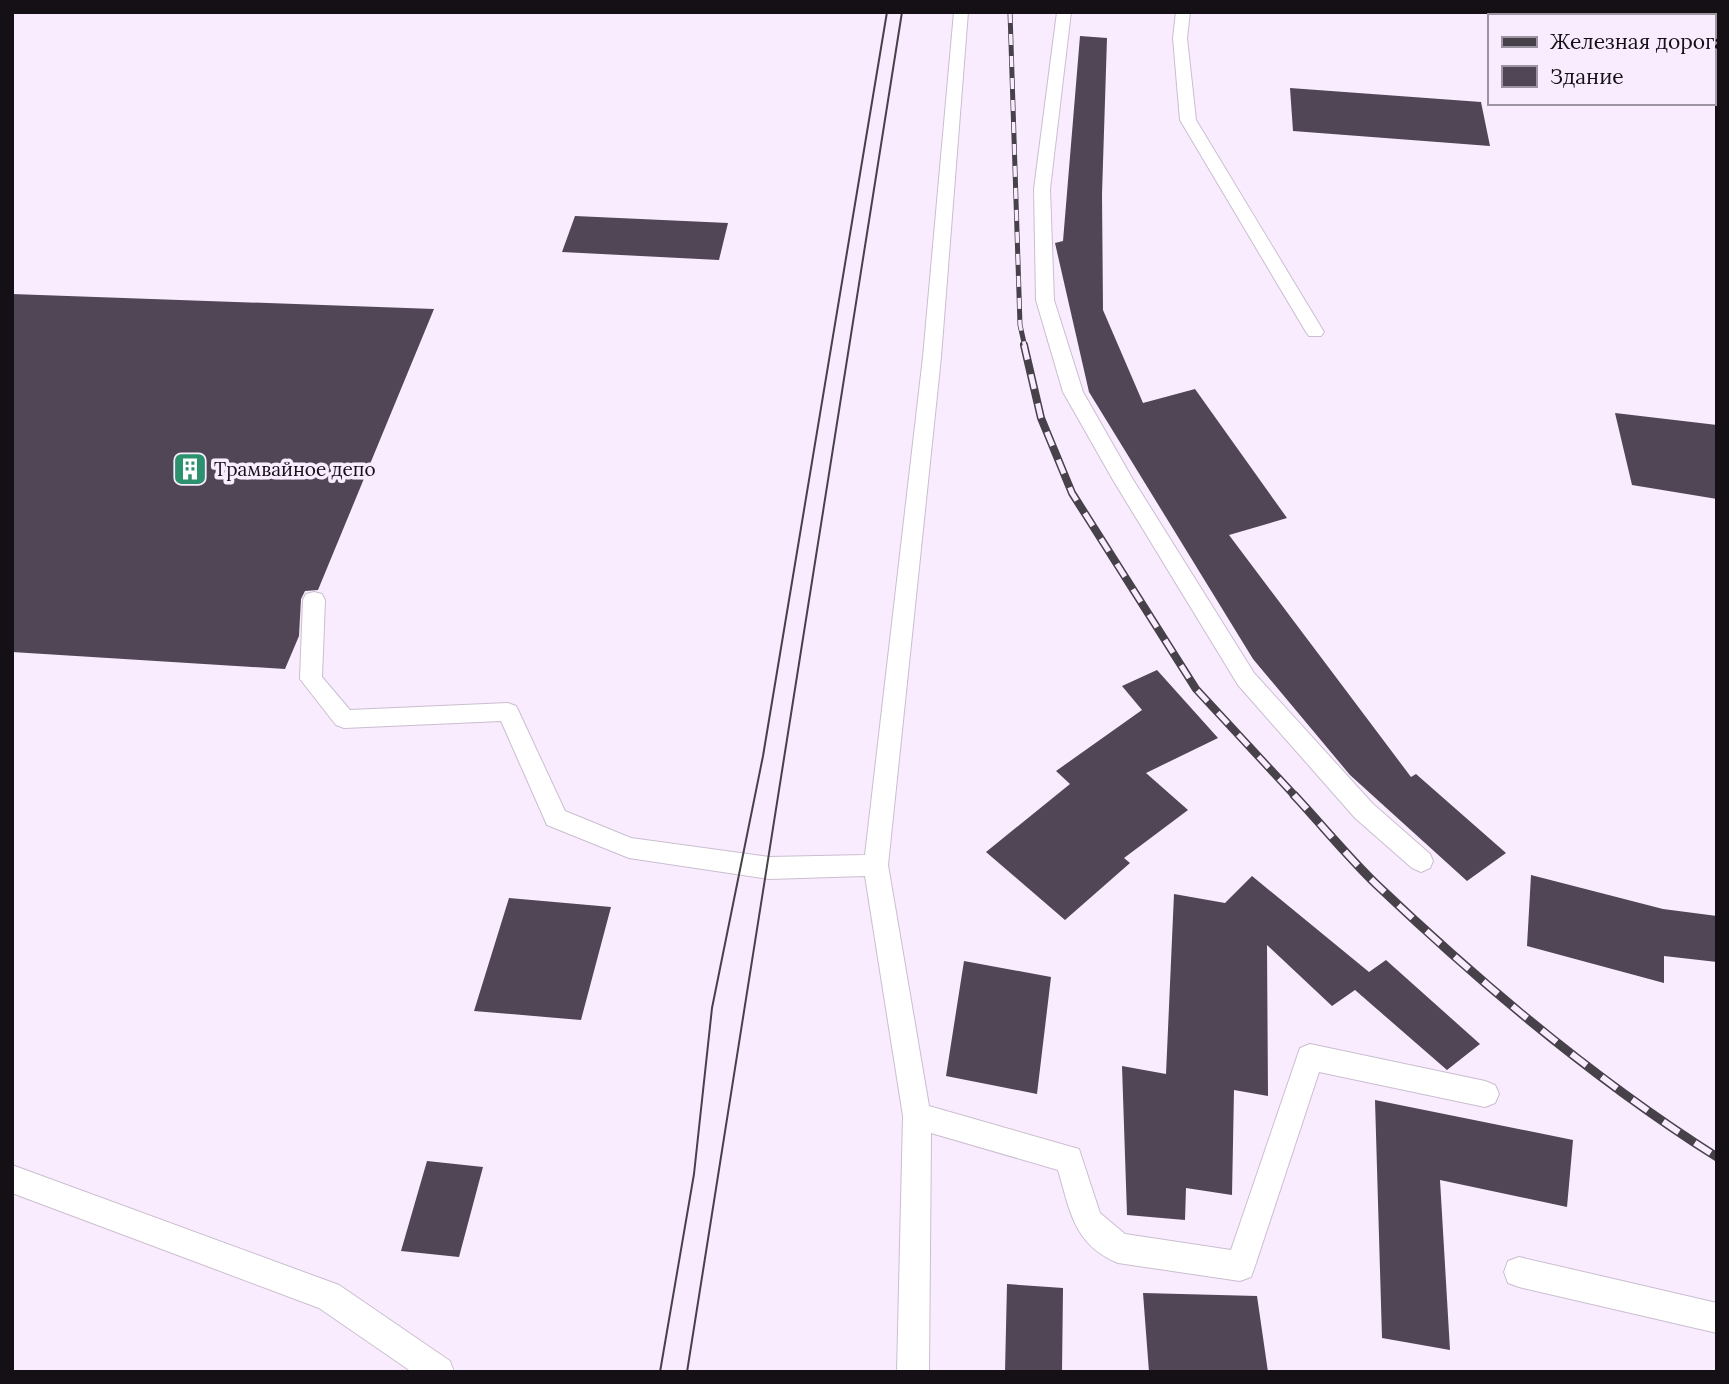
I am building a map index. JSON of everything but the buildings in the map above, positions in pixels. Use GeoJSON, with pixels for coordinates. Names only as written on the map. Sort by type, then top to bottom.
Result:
{"type":"FeatureCollection","features":[{"type":"Feature","properties":{"kind":"lane"},"geometry":{"type":"LineString","coordinates":[[913,1372],[917,1116],[876,865],[932,357],[961,12]]}},
{"type":"Feature","properties":{"kind":"lane"},"geometry":{"type":"LineString","coordinates":[[1064,12],[1042,188],[1045,300],[1073,392],[1123,480],[1247,679],[1364,811],[1421,861]]}},
{"type":"Feature","properties":{"kind":"lane"},"geometry":{"type":"LineString","coordinates":[[1183,12],[1180,38],[1188,120],[1315,332]]}},
{"type":"Feature","properties":{"kind":"lane"},"geometry":{"type":"LineString","coordinates":[[314,600],[311,679],[344,719],[508,712],[556,818],[629,848],[768,868],[876,865]]}},
{"type":"Feature","properties":{"kind":"lane"},"geometry":{"type":"LineString","coordinates":[[917,1116],[1069,1158],[1087,1222],[1118,1248],[1240,1266],[1310,1056],[1485,1094]]}},
{"type":"Feature","properties":{"kind":"lane"},"geometry":{"type":"LineString","coordinates":[[12,1179],[328,1296],[439,1372]]}},
{"type":"Feature","properties":{"kind":"lane"},"geometry":{"type":"LineString","coordinates":[[1519,1272],[1717,1318]]}},
{"type":"Feature","properties":{"kind":"tram line"},"geometry":{"type":"LineString","coordinates":[[660,1372],[694,1174],[712,1008],[763,756],[887,12]]}},
{"type":"Feature","properties":{"kind":"tram line"},"geometry":{"type":"LineString","coordinates":[[687,1372],[902,12]]}},
{"type":"Feature","properties":{"kind":"railway"},"geometry":{"type":"LineString","coordinates":[[1010,12],[1020,325],[1025,347]]}},
{"type":"Feature","properties":{"kind":"railway"},"geometry":{"type":"LineString","coordinates":[[1024,345],[1041,418],[1072,493],[1196,689],[1296,797]]}},
{"type":"Feature","properties":{"kind":"railway"},"geometry":{"type":"LineString","coordinates":[[1294,795],[1377,885],[1498,994],[1584,1064],[1717,1157]]}},
{"type":"Feature","properties":{"kind":"place","name":"Трамвайное депо"},"geometry":{"type":"Point","coordinates":[190,469]}}]}
